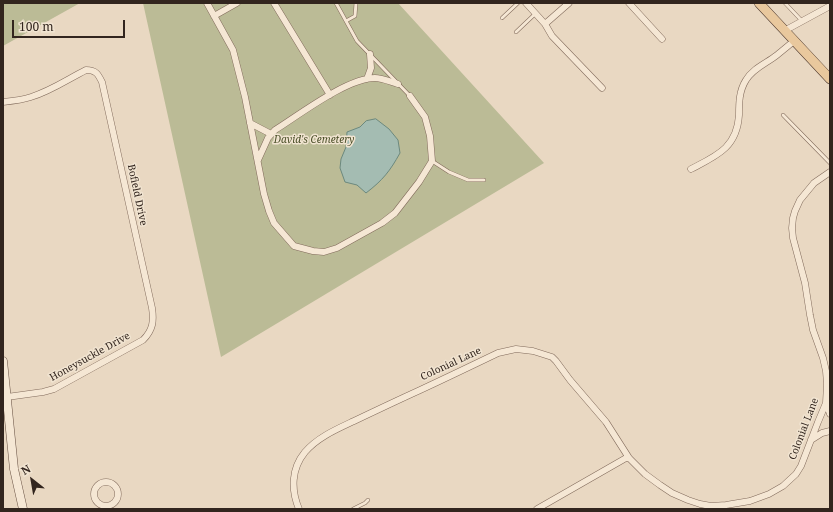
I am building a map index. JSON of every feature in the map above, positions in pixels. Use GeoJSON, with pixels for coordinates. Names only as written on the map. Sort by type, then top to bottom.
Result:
{"type":"FeatureCollection","features":[{"type":"Feature","properties":{"kind":"main road"},"geometry":{"type":"LineString","coordinates":[[758,3],[830,79]]}},
{"type":"Feature","properties":{"kind":"street"},"geometry":{"type":"LineString","coordinates":[[207,3],[233,50],[245,97],[269,211],[274,223],[294,246],[324,252],[337,248],[395,213],[419,182],[432,161],[430,136],[425,118],[410,96]]}},
{"type":"Feature","properties":{"kind":"street"},"geometry":{"type":"LineString","coordinates":[[214,16],[237,3]]}},
{"type":"Feature","properties":{"kind":"street"},"geometry":{"type":"LineString","coordinates":[[274,3],[330,95]]}},
{"type":"Feature","properties":{"kind":"street"},"geometry":{"type":"LineString","coordinates":[[526,3],[545,24],[555,39],[602,88]]}},
{"type":"Feature","properties":{"kind":"street"},"geometry":{"type":"LineString","coordinates":[[557,3],[563,9]]}},
{"type":"Feature","properties":{"kind":"street"},"geometry":{"type":"LineString","coordinates":[[545,24],[569,3]]}},
{"type":"Feature","properties":{"kind":"street"},"geometry":{"type":"LineString","coordinates":[[629,3],[662,38]]}},
{"type":"Feature","properties":{"kind":"street"},"geometry":{"type":"LineString","coordinates":[[784,31],[830,6]]}},
{"type":"Feature","properties":{"kind":"street"},"geometry":{"type":"LineString","coordinates":[[690,169],[717,155],[730,143],[738,128],[740,95],[747,78],[794,41]]}},
{"type":"Feature","properties":{"kind":"street"},"geometry":{"type":"LineString","coordinates":[[367,79],[372,68],[370,54]]}},
{"type":"Feature","properties":{"kind":"street","name":"Bofield Drive"},"geometry":{"type":"LineString","coordinates":[[3,102],[32,97],[86,70],[95,71],[98,74],[102,82],[152,308],[154,318],[152,326]]}},
{"type":"Feature","properties":{"kind":"street"},"geometry":{"type":"LineString","coordinates":[[258,160],[270,134],[330,95],[349,85],[367,79],[376,78],[398,84]]}},
{"type":"Feature","properties":{"kind":"street"},"geometry":{"type":"LineString","coordinates":[[250,123],[270,134]]}},
{"type":"Feature","properties":{"kind":"street","name":"Colonial Lane"},"geometry":{"type":"LineString","coordinates":[[299,509],[294,491],[293,479],[295,470],[305,452],[317,442],[344,426],[383,407],[498,353],[511,349],[533,352],[552,357],[606,422],[629,458],[645,474],[672,493],[700,504],[711,506],[750,501],[762,497],[783,486],[796,474],[801,466],[826,403],[826,372],[823,358],[813,330],[805,283],[793,238],[792,228],[794,211],[800,200],[814,183],[830,172]]}},
{"type":"Feature","properties":{"kind":"street","name":"Honeysuckle Drive"},"geometry":{"type":"LineString","coordinates":[[7,397],[54,389],[143,340],[148,335],[152,326]]}},
{"type":"Feature","properties":{"kind":"street"},"geometry":{"type":"LineString","coordinates":[[3,361],[14,469],[23,509]]}},
{"type":"Feature","properties":{"kind":"street"},"geometry":{"type":"LineString","coordinates":[[826,403],[830,414]]}},
{"type":"Feature","properties":{"kind":"street"},"geometry":{"type":"LineString","coordinates":[[812,440],[822,433],[830,431]]}},
{"type":"Feature","properties":{"kind":"street"},"geometry":{"type":"LineString","coordinates":[[537,509],[626,458],[629,458]]}},
{"type":"Feature","properties":{"kind":"street"},"geometry":{"type":"LineString","coordinates":[[108,481],[116,486],[119,495],[114,504],[105,508],[96,501],[94,492],[99,484],[108,481]]}},
{"type":"Feature","properties":{"kind":"lane"},"geometry":{"type":"LineString","coordinates":[[336,3],[357,40],[410,96]]}},
{"type":"Feature","properties":{"kind":"lane"},"geometry":{"type":"LineString","coordinates":[[346,21],[355,16],[356,3]]}},
{"type":"Feature","properties":{"kind":"lane"},"geometry":{"type":"LineString","coordinates":[[502,18],[518,3]]}},
{"type":"Feature","properties":{"kind":"lane"},"geometry":{"type":"LineString","coordinates":[[786,3],[802,21]]}},
{"type":"Feature","properties":{"kind":"lane"},"geometry":{"type":"LineString","coordinates":[[516,32],[536,13]]}},
{"type":"Feature","properties":{"kind":"lane"},"geometry":{"type":"LineString","coordinates":[[783,115],[830,163]]}},
{"type":"Feature","properties":{"kind":"lane"},"geometry":{"type":"LineString","coordinates":[[432,161],[449,172],[468,180],[484,180]]}},
{"type":"Feature","properties":{"kind":"lane"},"geometry":{"type":"LineString","coordinates":[[353,509],[368,500]]}},
{"type":"Feature","properties":{"kind":"green space"},"geometry":{"type":"Polygon","coordinates":[[[3,3],[80,3],[3,46],[3,3]]]}},
{"type":"Feature","properties":{"kind":"green space","name":"David's Cemetery"},"geometry":{"type":"Polygon","coordinates":[[[143,3],[398,3],[544,163],[221,357],[143,3]]]}},
{"type":"Feature","properties":{"kind":"shaded area"},"geometry":{"type":"Polygon","coordinates":[[[376,119],[389,129],[398,140],[400,153],[386,175],[366,193],[357,185],[345,182],[340,168],[341,159],[346,147],[347,132],[360,127],[366,121],[376,119]]]}}]}
